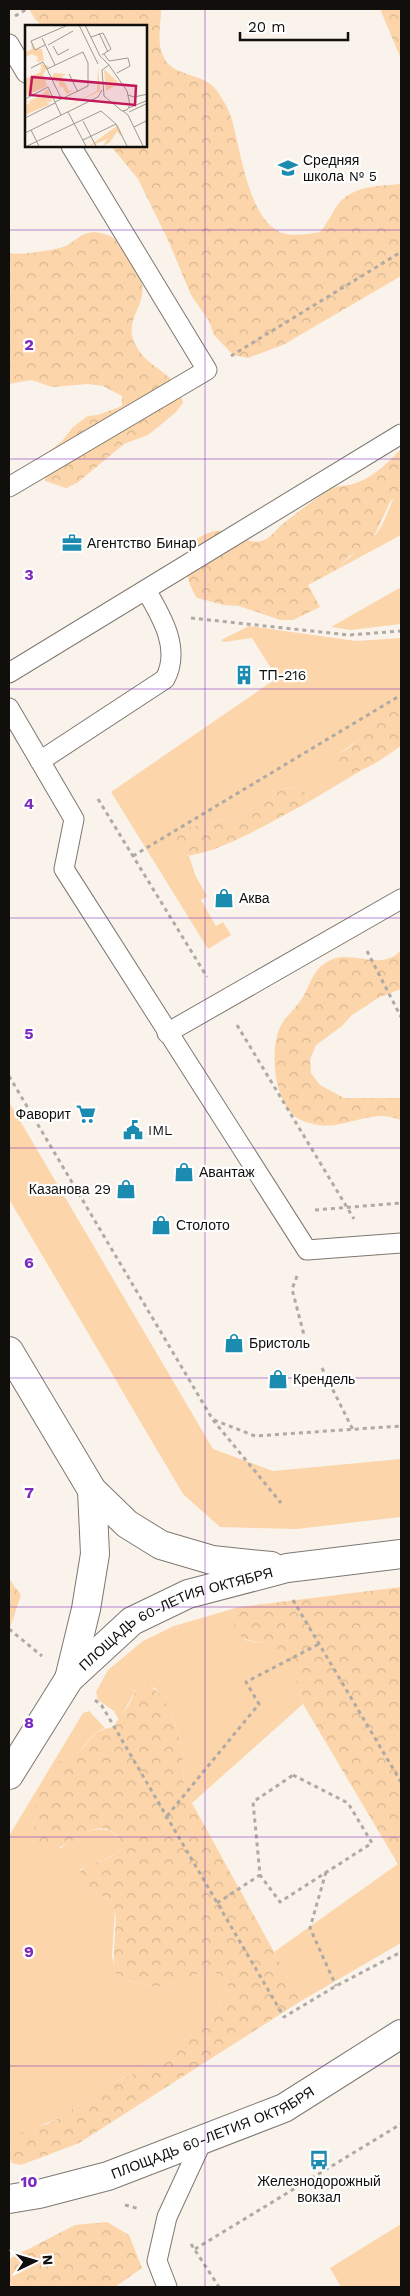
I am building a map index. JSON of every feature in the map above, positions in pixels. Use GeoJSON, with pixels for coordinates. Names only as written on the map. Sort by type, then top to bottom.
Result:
{"type":"FeatureCollection","features":[{"type":"Feature","properties":{"kind":"main road"},"geometry":{"type":"LineString","coordinates":[[9,1351],[92,1490],[126,1524],[161,1545],[212,1560],[287,1568]]}},
{"type":"Feature","properties":{"kind":"main road"},"geometry":{"type":"LineString","coordinates":[[69,1679],[86,1609],[95,1554],[92,1490]]}},
{"type":"Feature","properties":{"kind":"main road","name":"ПЛОЩАДЬ 60-ЛЕТИЯ ОКТЯБРЯ"},"geometry":{"type":"LineString","coordinates":[[9,1775],[69,1679],[132,1621],[188,1594],[287,1568],[401,1554]]}},
{"type":"Feature","properties":{"kind":"main road","name":"ПЛОЩАДЬ 60-ЛЕТИЯ ОКТЯБРЯ"},"geometry":{"type":"LineString","coordinates":[[9,2199],[39,2194],[108,2176],[204,2137],[284,2108],[401,2034]]}},
{"type":"Feature","properties":{"kind":"lane"},"geometry":{"type":"LineString","coordinates":[[9,44],[25,70]]}},
{"type":"Feature","properties":{"kind":"lane"},"geometry":{"type":"LineString","coordinates":[[9,487],[207,370],[72,148]]}},
{"type":"Feature","properties":{"kind":"lane"},"geometry":{"type":"LineString","coordinates":[[9,673],[401,434]]}},
{"type":"Feature","properties":{"kind":"lane"},"geometry":{"type":"LineString","coordinates":[[40,761],[165,679],[172,667],[172,650],[161,615],[146,590]]}},
{"type":"Feature","properties":{"kind":"lane"},"geometry":{"type":"LineString","coordinates":[[9,708],[74,819],[64,869],[306,1250],[401,1242]]}},
{"type":"Feature","properties":{"kind":"lane"},"geometry":{"type":"LineString","coordinates":[[167,1033],[401,900]]}},
{"type":"Feature","properties":{"kind":"lane"},"geometry":{"type":"LineString","coordinates":[[167,2287],[157,2261],[167,2217],[204,2137]]}},
{"type":"Feature","properties":{"kind":"path"},"geometry":{"type":"LineString","coordinates":[[9,20],[27,9]]}},
{"type":"Feature","properties":{"kind":"path"},"geometry":{"type":"LineString","coordinates":[[207,370],[401,252]]}},
{"type":"Feature","properties":{"kind":"path"},"geometry":{"type":"LineString","coordinates":[[161,615],[349,635],[401,631]]}},
{"type":"Feature","properties":{"kind":"path"},"geometry":{"type":"LineString","coordinates":[[133,856],[401,695]]}},
{"type":"Feature","properties":{"kind":"path"},"geometry":{"type":"LineString","coordinates":[[354,926],[401,1017]]}},
{"type":"Feature","properties":{"kind":"path"},"geometry":{"type":"LineString","coordinates":[[9,1076],[213,1420],[281,1504]]}},
{"type":"Feature","properties":{"kind":"path"},"geometry":{"type":"LineString","coordinates":[[282,1212],[401,1203]]}},
{"type":"Feature","properties":{"kind":"path"},"geometry":{"type":"LineString","coordinates":[[304,1335],[292,1289],[306,1250]]}},
{"type":"Feature","properties":{"kind":"path"},"geometry":{"type":"LineString","coordinates":[[322,1368],[353,1430]]}},
{"type":"Feature","properties":{"kind":"path"},"geometry":{"type":"LineString","coordinates":[[213,1420],[255,1436],[401,1426]]}},
{"type":"Feature","properties":{"kind":"path"},"geometry":{"type":"LineString","coordinates":[[290,1595],[401,1782]]}},
{"type":"Feature","properties":{"kind":"path"},"geometry":{"type":"LineString","coordinates":[[166,1816],[259,1704],[246,1682],[319,1644]]}},
{"type":"Feature","properties":{"kind":"path"},"geometry":{"type":"LineString","coordinates":[[102,1706],[284,2017],[336,1986],[401,1952]]}},
{"type":"Feature","properties":{"kind":"path"},"geometry":{"type":"LineString","coordinates":[[293,1775],[348,1803],[372,1843],[280,1902],[260,1875],[254,1802],[293,1775]]}},
{"type":"Feature","properties":{"kind":"path"},"geometry":{"type":"LineString","coordinates":[[326,1872],[310,1928],[336,1986]]}},
{"type":"Feature","properties":{"kind":"path"},"geometry":{"type":"LineString","coordinates":[[217,1903],[260,1875]]}},
{"type":"Feature","properties":{"kind":"path"},"geometry":{"type":"LineString","coordinates":[[219,2287],[195,2249],[401,2124]]}},
{"type":"Feature","properties":{"kind":"green space"},"geometry":{"type":"Polygon","coordinates":[[[29,9],[161,9],[160,46],[164,58],[175,69],[198,77],[212,85],[221,96],[230,114],[242,163],[254,200],[262,216],[273,228],[286,234],[320,232],[345,197],[360,190],[376,186],[401,184],[401,276],[283,345],[248,358],[233,355],[214,335],[209,321],[191,295],[168,240],[138,179],[113,148],[148,148],[148,25],[41,25],[29,9]]]}},
{"type":"Feature","properties":{"kind":"green space"},"geometry":{"type":"Polygon","coordinates":[[[380,9],[401,9],[401,59],[380,9]]]}},
{"type":"Feature","properties":{"kind":"green space"},"geometry":{"type":"Polygon","coordinates":[[[102,233],[115,239],[129,255],[142,284],[141,300],[133,321],[132,337],[142,355],[175,384],[180,392],[183,403],[176,412],[148,435],[124,444],[77,483],[66,488],[45,481],[44,461],[47,453],[62,441],[73,427],[88,416],[98,415],[122,406],[122,396],[103,386],[88,384],[52,387],[31,380],[9,384],[9,253],[28,253],[63,247],[85,234],[102,233]]]}},
{"type":"Feature","properties":{"kind":"green space"},"geometry":{"type":"Polygon","coordinates":[[[401,449],[401,490],[390,502],[371,543],[348,557],[338,569],[308,585],[320,607],[293,620],[280,620],[239,606],[224,605],[197,598],[191,588],[186,560],[188,549],[197,539],[211,532],[220,531],[228,532],[250,541],[264,540],[270,537],[295,514],[325,493],[334,488],[353,484],[369,477],[401,449]]]}},
{"type":"Feature","properties":{"kind":"green space"},"geometry":{"type":"Polygon","coordinates":[[[398,490],[401,490],[401,535],[338,569],[375,536],[398,490]]]}},
{"type":"Feature","properties":{"kind":"green space"},"geometry":{"type":"Polygon","coordinates":[[[401,587],[401,624],[351,630],[331,627],[401,587]]]}},
{"type":"Feature","properties":{"kind":"green space"},"geometry":{"type":"Polygon","coordinates":[[[249,626],[356,641],[401,638],[401,706],[379,719],[360,739],[338,754],[342,773],[362,770],[305,804],[307,793],[299,788],[282,789],[262,804],[238,816],[182,829],[180,856],[189,856],[196,877],[207,896],[201,900],[216,926],[223,922],[231,935],[208,949],[111,792],[277,678],[252,638],[224,642],[221,640],[249,626]]]}},
{"type":"Feature","properties":{"kind":"green space"},"geometry":{"type":"Polygon","coordinates":[[[401,706],[401,746],[375,764],[354,772],[345,773],[336,770],[328,763],[332,755],[347,749],[384,715],[401,706]]]}},
{"type":"Feature","properties":{"kind":"green space"},"geometry":{"type":"Polygon","coordinates":[[[299,788],[307,793],[305,804],[261,828],[210,851],[194,855],[180,856],[173,850],[172,842],[175,833],[182,829],[238,816],[262,804],[282,789],[299,788]]]}},
{"type":"Feature","properties":{"kind":"green space"},"geometry":{"type":"Polygon","coordinates":[[[401,950],[401,989],[378,998],[352,1015],[342,1026],[316,1045],[310,1060],[311,1073],[320,1085],[344,1098],[401,1098],[401,1120],[388,1116],[376,1116],[341,1124],[315,1125],[301,1120],[292,1114],[285,1104],[276,1078],[275,1050],[282,1023],[303,997],[316,972],[324,964],[338,958],[347,957],[385,960],[393,957],[401,950]]]}},
{"type":"Feature","properties":{"kind":"green space"},"geometry":{"type":"Polygon","coordinates":[[[9,1102],[213,1449],[273,1471],[401,1459],[401,1517],[296,1529],[220,1527],[183,1494],[9,1199],[9,1102]]]}},
{"type":"Feature","properties":{"kind":"green space"},"geometry":{"type":"Polygon","coordinates":[[[9,1579],[21,1595],[9,1631],[9,1579]]]}},
{"type":"Feature","properties":{"kind":"green space"},"geometry":{"type":"Polygon","coordinates":[[[401,1587],[401,1864],[398,1864],[303,1704],[294,1675],[284,1656],[272,1645],[245,1639],[236,1629],[232,1618],[239,1607],[401,1587]]]}},
{"type":"Feature","properties":{"kind":"green space"},"geometry":{"type":"Polygon","coordinates":[[[239,1607],[232,1618],[245,1640],[270,1644],[280,1650],[290,1663],[303,1704],[192,1803],[184,1786],[182,1747],[171,1711],[155,1688],[139,1684],[119,1720],[114,1711],[98,1700],[96,1692],[108,1670],[143,1641],[174,1626],[239,1607]]]}},
{"type":"Feature","properties":{"kind":"green space"},"geometry":{"type":"Polygon","coordinates":[[[147,1683],[161,1695],[171,1711],[182,1747],[184,1786],[192,1803],[301,2001],[79,2143],[21,2165],[12,2163],[9,2157],[11,2140],[24,2131],[47,2124],[61,2117],[102,2088],[155,2064],[174,2047],[210,2023],[228,1987],[226,1978],[211,1973],[198,1974],[164,1986],[136,1983],[116,1974],[114,1966],[116,1924],[114,1907],[104,1897],[80,1887],[77,1878],[80,1871],[85,1867],[115,1855],[121,1849],[121,1840],[110,1830],[100,1828],[89,1831],[57,1848],[46,1849],[35,1844],[34,1812],[36,1801],[43,1782],[49,1773],[58,1762],[77,1753],[99,1731],[113,1727],[128,1706],[139,1684],[147,1683]]]}},
{"type":"Feature","properties":{"kind":"green space"},"geometry":{"type":"Polygon","coordinates":[[[89,1711],[105,1728],[92,1736],[81,1750],[59,1762],[51,1771],[38,1797],[34,1816],[34,1835],[61,1848],[91,1830],[107,1830],[114,1833],[121,1840],[121,1849],[116,1853],[80,1870],[87,1891],[97,1893],[112,1902],[115,1909],[112,1956],[116,1974],[135,1983],[164,1986],[198,1974],[212,1973],[226,1978],[228,1987],[210,2023],[204,2029],[187,2038],[155,2064],[102,2088],[61,2117],[40,2126],[9,2146],[9,1836],[83,1713],[89,1711]]]}},
{"type":"Feature","properties":{"kind":"green space"},"geometry":{"type":"Polygon","coordinates":[[[398,1864],[401,1864],[401,1943],[301,2001],[274,1952],[398,1864]]]}},
{"type":"Feature","properties":{"kind":"green space"},"geometry":{"type":"Polygon","coordinates":[[[107,2222],[129,2235],[142,2268],[115,2287],[9,2287],[9,2259],[75,2225],[107,2222]]]}},
{"type":"Feature","properties":{"kind":"green space"},"geometry":{"type":"Polygon","coordinates":[[[401,2224],[401,2287],[341,2287],[330,2268],[401,2224]]]}},
{"type":"Feature","properties":{"kind":"place","name":"Средняя школа № 5"},"geometry":{"type":"Point","coordinates":[288,168]}},
{"type":"Feature","properties":{"kind":"place","name":"Агентство Бинар"},"geometry":{"type":"Point","coordinates":[72,543]}},
{"type":"Feature","properties":{"kind":"place","name":"ТП-216"},"geometry":{"type":"Point","coordinates":[244,675]}},
{"type":"Feature","properties":{"kind":"place","name":"Аква"},"geometry":{"type":"Point","coordinates":[224,898]}},
{"type":"Feature","properties":{"kind":"place","name":"Фаворит"},"geometry":{"type":"Point","coordinates":[86,1114]}},
{"type":"Feature","properties":{"kind":"place","name":"IML"},"geometry":{"type":"Point","coordinates":[133,1130]}},
{"type":"Feature","properties":{"kind":"place","name":"Авантаж"},"geometry":{"type":"Point","coordinates":[184,1172]}},
{"type":"Feature","properties":{"kind":"place","name":"Казанова 29"},"geometry":{"type":"Point","coordinates":[126,1189]}},
{"type":"Feature","properties":{"kind":"place","name":"Столото"},"geometry":{"type":"Point","coordinates":[161,1225]}},
{"type":"Feature","properties":{"kind":"place","name":"Бристоль"},"geometry":{"type":"Point","coordinates":[234,1343]}},
{"type":"Feature","properties":{"kind":"place","name":"Крендель"},"geometry":{"type":"Point","coordinates":[278,1379]}},
{"type":"Feature","properties":{"kind":"place","name":"Железнодорожный вокзал"},"geometry":{"type":"Point","coordinates":[319,2160]}}]}
